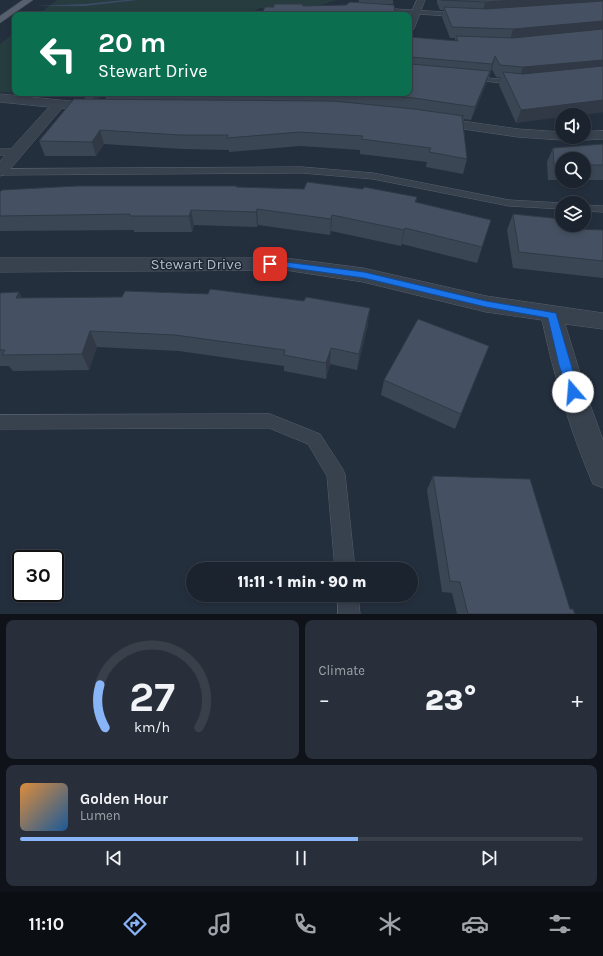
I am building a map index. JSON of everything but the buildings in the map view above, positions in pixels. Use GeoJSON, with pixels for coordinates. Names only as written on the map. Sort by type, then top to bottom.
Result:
{"type":"FeatureCollection","features":[{"type":"Feature","properties":{"kind":"main road"},"geometry":{"type":"LineString","coordinates":[[0,20],[29,0]]}},
{"type":"Feature","properties":{"kind":"street"},"geometry":{"type":"LineString","coordinates":[[412,23],[421,0]]}},
{"type":"Feature","properties":{"kind":"street"},"geometry":{"type":"LineString","coordinates":[[0,98],[22,99],[58,105]]}},
{"type":"Feature","properties":{"kind":"street"},"geometry":{"type":"LineString","coordinates":[[0,110],[58,105],[105,104]]}},
{"type":"Feature","properties":{"kind":"street"},"geometry":{"type":"LineString","coordinates":[[0,171],[58,105]]}},
{"type":"Feature","properties":{"kind":"street"},"geometry":{"type":"LineString","coordinates":[[420,118],[518,133],[555,136]]}},
{"type":"Feature","properties":{"kind":"street"},"geometry":{"type":"LineString","coordinates":[[591,136],[603,135]]}},
{"type":"Feature","properties":{"kind":"street","name":"Stewart Drive"},"geometry":{"type":"LineString","coordinates":[[0,265],[285,264],[364,275],[486,304],[552,315],[603,321]]}},
{"type":"Feature","properties":{"kind":"street"},"geometry":{"type":"LineString","coordinates":[[552,315],[567,372],[592,448],[603,474]]}},
{"type":"Feature","properties":{"kind":"lane"},"geometry":{"type":"LineString","coordinates":[[370,9],[469,16]]}},
{"type":"Feature","properties":{"kind":"lane"},"geometry":{"type":"LineString","coordinates":[[464,78],[527,82]]}},
{"type":"Feature","properties":{"kind":"lane"},"geometry":{"type":"LineString","coordinates":[[0,152],[16,152]]}},
{"type":"Feature","properties":{"kind":"lane"},"geometry":{"type":"LineString","coordinates":[[0,171],[302,170],[373,176],[509,203],[555,206]]}},
{"type":"Feature","properties":{"kind":"lane"},"geometry":{"type":"LineString","coordinates":[[591,208],[603,209]]}},
{"type":"Feature","properties":{"kind":"lane"},"geometry":{"type":"LineString","coordinates":[[0,422],[270,421],[314,439],[336,474],[344,562]]}},
{"type":"Feature","properties":{"kind":"lane"},"geometry":{"type":"LineString","coordinates":[[348,602],[349,614]]}},
{"type":"Feature","properties":{"kind":"green space"},"geometry":{"type":"Polygon","coordinates":[[[57,0],[337,0],[318,6],[260,8],[253,12],[41,12],[57,0]]]}},
{"type":"Feature","properties":{"kind":"green space"},"geometry":{"type":"Polygon","coordinates":[[[12,34],[12,93],[0,92],[0,44],[12,34]]]}},
{"type":"Feature","properties":{"kind":"waterway"},"geometry":{"type":"LineString","coordinates":[[39,6],[85,5],[135,0]]}},
{"type":"Feature","properties":{"kind":"route"},"geometry":{"type":"LineString","coordinates":[[270,264],[285,264],[364,275],[486,304],[552,315],[564,365],[573,392]]}}]}
